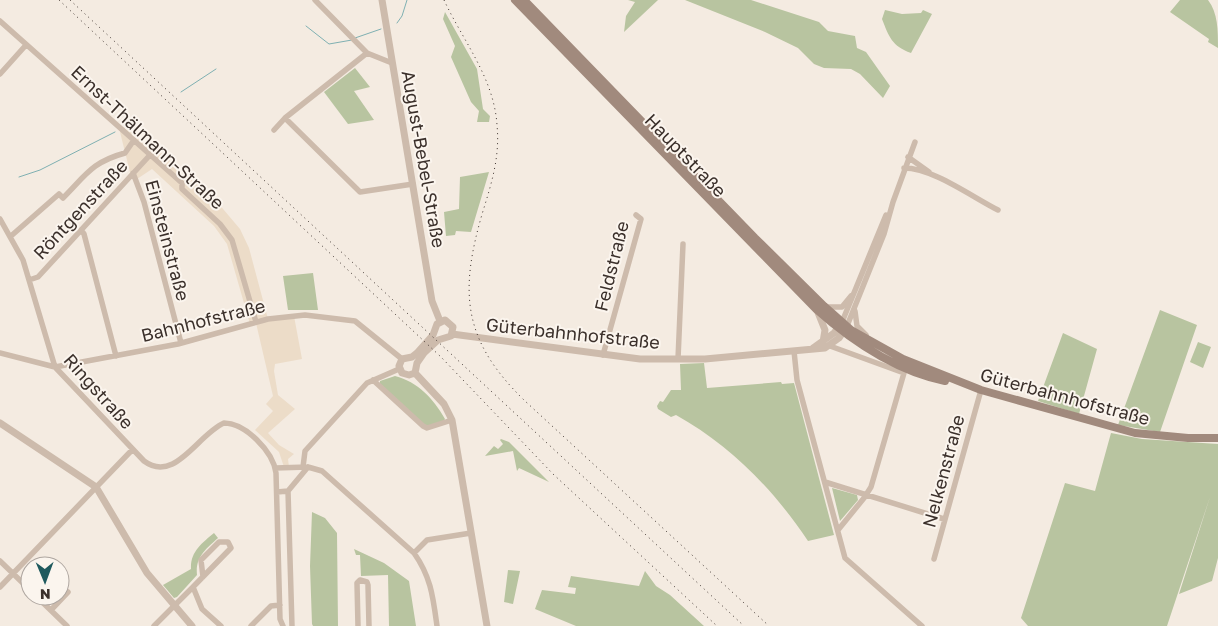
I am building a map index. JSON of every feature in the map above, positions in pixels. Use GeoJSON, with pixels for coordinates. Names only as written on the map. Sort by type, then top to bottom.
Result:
{"type":"FeatureCollection","features":[{"type":"Feature","properties":{"kind":"main road","name":"Hauptstraße"},"geometry":{"type":"LineString","coordinates":[[515,0],[750,243],[842,327]]}},
{"type":"Feature","properties":{"kind":"main road","name":"Hauptstraße"},"geometry":{"type":"LineString","coordinates":[[524,0],[820,308]]}},
{"type":"Feature","properties":{"kind":"main road","name":"Güterbahnhofstraße"},"geometry":{"type":"LineString","coordinates":[[842,327],[964,385]]}},
{"type":"Feature","properties":{"kind":"main road","name":"Güterbahnhofstraße"},"geometry":{"type":"LineString","coordinates":[[842,327],[873,352],[911,370],[1102,426],[1135,433],[1188,438],[1218,438]]}},
{"type":"Feature","properties":{"kind":"street"},"geometry":{"type":"LineString","coordinates":[[315,0],[367,53],[392,63]]}},
{"type":"Feature","properties":{"kind":"street","name":"August-Bebel-Straße"},"geometry":{"type":"LineString","coordinates":[[382,0],[432,301],[440,321]]}},
{"type":"Feature","properties":{"kind":"street","name":"Ernst-Thälmann-Straße"},"geometry":{"type":"LineString","coordinates":[[0,21],[182,184],[182,188],[220,224],[232,240],[256,322]]}},
{"type":"Feature","properties":{"kind":"street"},"geometry":{"type":"LineString","coordinates":[[0,74],[26,45]]}},
{"type":"Feature","properties":{"kind":"street"},"geometry":{"type":"LineString","coordinates":[[274,130],[285,118],[367,53]]}},
{"type":"Feature","properties":{"kind":"street"},"geometry":{"type":"LineString","coordinates":[[285,118],[360,192],[413,184]]}},
{"type":"Feature","properties":{"kind":"street"},"geometry":{"type":"LineString","coordinates":[[11,236],[58,194],[62,198],[95,165],[106,158],[125,153],[134,140]]}},
{"type":"Feature","properties":{"kind":"street"},"geometry":{"type":"LineString","coordinates":[[842,327],[915,142]]}},
{"type":"Feature","properties":{"kind":"street","name":"Röntgenstraße"},"geometry":{"type":"LineString","coordinates":[[29,280],[38,277],[150,155]]}},
{"type":"Feature","properties":{"kind":"street"},"geometry":{"type":"LineString","coordinates":[[908,157],[933,175]]}},
{"type":"Feature","properties":{"kind":"street"},"geometry":{"type":"LineString","coordinates":[[904,168],[920,170],[933,175],[998,210]]}},
{"type":"Feature","properties":{"kind":"street","name":"Einsteinstraße"},"geometry":{"type":"LineString","coordinates":[[134,174],[144,202],[181,343]]}},
{"type":"Feature","properties":{"kind":"street"},"geometry":{"type":"LineString","coordinates":[[827,344],[842,327],[856,304],[884,234],[892,202]]}},
{"type":"Feature","properties":{"kind":"street","name":"Feldstraße"},"geometry":{"type":"LineString","coordinates":[[602,355],[641,219],[636,215]]}},
{"type":"Feature","properties":{"kind":"street","name":"Ringstraße"},"geometry":{"type":"LineString","coordinates":[[0,220],[11,236],[29,280],[54,367],[132,450],[0,587]]}},
{"type":"Feature","properties":{"kind":"street"},"geometry":{"type":"LineString","coordinates":[[81,230],[84,234],[116,356]]}},
{"type":"Feature","properties":{"kind":"street"},"geometry":{"type":"LineString","coordinates":[[678,359],[683,244]]}},
{"type":"Feature","properties":{"kind":"street"},"geometry":{"type":"LineString","coordinates":[[827,344],[820,308],[834,309],[842,307],[858,285]]}},
{"type":"Feature","properties":{"kind":"street"},"geometry":{"type":"LineString","coordinates":[[856,304],[855,318],[857,326],[883,348]]}},
{"type":"Feature","properties":{"kind":"street","name":"Bahnhofstraße"},"geometry":{"type":"LineString","coordinates":[[0,353],[54,367],[181,343],[256,322],[304,315],[348,319],[362,325],[402,359]]}},
{"type":"Feature","properties":{"kind":"street"},"geometry":{"type":"LineString","coordinates":[[399,369],[402,359],[415,360],[435,342],[452,334],[454,329],[450,322],[440,321],[436,326],[435,332],[415,360],[415,373],[444,404],[452,420],[487,626]]}},
{"type":"Feature","properties":{"kind":"street"},"geometry":{"type":"LineString","coordinates":[[435,332],[441,338]]}},
{"type":"Feature","properties":{"kind":"street","name":"Güterbahnhofstraße"},"geometry":{"type":"LineString","coordinates":[[452,334],[640,359],[705,359],[810,350],[827,344]]}},
{"type":"Feature","properties":{"kind":"street"},"geometry":{"type":"LineString","coordinates":[[827,344],[904,373],[867,494],[838,530]]}},
{"type":"Feature","properties":{"kind":"street"},"geometry":{"type":"LineString","coordinates":[[794,351],[797,380],[847,561],[922,626]]}},
{"type":"Feature","properties":{"kind":"street"},"geometry":{"type":"LineString","coordinates":[[399,369],[406,375],[415,373]]}},
{"type":"Feature","properties":{"kind":"street"},"geometry":{"type":"LineString","coordinates":[[292,626],[288,491],[306,467],[305,451],[368,383],[399,369]]}},
{"type":"Feature","properties":{"kind":"street"},"geometry":{"type":"LineString","coordinates":[[373,380],[423,426],[427,428],[452,420]]}},
{"type":"Feature","properties":{"kind":"street","name":"Nelkenstraße"},"geometry":{"type":"LineString","coordinates":[[934,559],[981,390]]}},
{"type":"Feature","properties":{"kind":"street"},"geometry":{"type":"LineString","coordinates":[[0,423],[96,487],[147,573],[192,626]]}},
{"type":"Feature","properties":{"kind":"street"},"geometry":{"type":"LineString","coordinates":[[132,450],[150,466],[169,467],[177,463],[212,429],[224,423],[232,423],[240,427],[267,451],[275,468],[280,605],[283,626]]}},
{"type":"Feature","properties":{"kind":"street"},"geometry":{"type":"LineString","coordinates":[[275,468],[306,467],[322,471],[331,477],[414,553],[425,568],[430,581],[437,626]]}},
{"type":"Feature","properties":{"kind":"street"},"geometry":{"type":"LineString","coordinates":[[825,482],[944,519]]}},
{"type":"Feature","properties":{"kind":"street"},"geometry":{"type":"LineString","coordinates":[[277,492],[288,491]]}},
{"type":"Feature","properties":{"kind":"street"},"geometry":{"type":"LineString","coordinates":[[414,553],[427,540],[471,532]]}},
{"type":"Feature","properties":{"kind":"street"},"geometry":{"type":"LineString","coordinates":[[154,626],[203,577],[231,548],[228,542],[223,541],[215,545],[201,560],[203,577]]}},
{"type":"Feature","properties":{"kind":"street"},"geometry":{"type":"LineString","coordinates":[[0,560],[20,581]]}},
{"type":"Feature","properties":{"kind":"street"},"geometry":{"type":"LineString","coordinates":[[358,626],[357,583],[364,580],[368,585],[369,626]]}},
{"type":"Feature","properties":{"kind":"street"},"geometry":{"type":"LineString","coordinates":[[193,587],[202,609],[221,626]]}},
{"type":"Feature","properties":{"kind":"street"},"geometry":{"type":"LineString","coordinates":[[251,626],[271,606],[280,605]]}},
{"type":"Feature","properties":{"kind":"street"},"geometry":{"type":"LineString","coordinates":[[47,606],[68,626]]}},
{"type":"Feature","properties":{"kind":"street"},"geometry":{"type":"LineString","coordinates":[[51,610],[55,606]]}},
{"type":"Feature","properties":{"kind":"green space"},"geometry":{"type":"Polygon","coordinates":[[[628,0],[658,0],[624,32],[626,16],[635,2],[628,0]]]}},
{"type":"Feature","properties":{"kind":"green space"},"geometry":{"type":"Polygon","coordinates":[[[685,0],[751,0],[819,22],[828,31],[855,36],[857,48],[866,52],[890,86],[883,98],[860,74],[851,69],[824,68],[814,64],[798,48],[765,32],[685,0]]]}},
{"type":"Feature","properties":{"kind":"green space"},"geometry":{"type":"Polygon","coordinates":[[[1180,0],[1208,0],[1216,16],[1218,48],[1208,42],[1209,39],[1170,12],[1180,0]]]}},
{"type":"Feature","properties":{"kind":"green space"},"geometry":{"type":"Polygon","coordinates":[[[885,10],[902,14],[921,13],[923,10],[932,14],[911,53],[895,44],[889,36],[882,19],[885,10]]]}},
{"type":"Feature","properties":{"kind":"green space"},"geometry":{"type":"Polygon","coordinates":[[[445,12],[477,69],[483,109],[490,116],[489,122],[477,122],[479,111],[471,102],[451,57],[455,46],[443,19],[445,12]]]}},
{"type":"Feature","properties":{"kind":"green space"},"geometry":{"type":"Polygon","coordinates":[[[355,68],[370,87],[354,91],[374,120],[348,124],[324,92],[355,68]]]}},
{"type":"Feature","properties":{"kind":"green space"},"geometry":{"type":"Polygon","coordinates":[[[489,172],[471,232],[456,231],[455,235],[446,236],[444,212],[459,209],[460,177],[489,172]]]}},
{"type":"Feature","properties":{"kind":"green space"},"geometry":{"type":"Polygon","coordinates":[[[313,273],[318,310],[288,310],[283,276],[313,273]]]}},
{"type":"Feature","properties":{"kind":"green space"},"geometry":{"type":"Polygon","coordinates":[[[1160,310],[1197,325],[1160,432],[1118,425],[1160,310]]]}},
{"type":"Feature","properties":{"kind":"green space"},"geometry":{"type":"Polygon","coordinates":[[[1063,333],[1097,349],[1079,414],[1038,401],[1063,333]]]}},
{"type":"Feature","properties":{"kind":"green space"},"geometry":{"type":"Polygon","coordinates":[[[1198,342],[1211,347],[1203,368],[1190,362],[1198,342]]]}},
{"type":"Feature","properties":{"kind":"green space"},"geometry":{"type":"Polygon","coordinates":[[[704,363],[707,388],[781,382],[782,384],[794,383],[834,535],[808,541],[781,504],[750,470],[733,455],[696,427],[676,415],[671,417],[658,409],[657,406],[660,401],[663,402],[671,390],[681,390],[680,364],[704,363]]]}},
{"type":"Feature","properties":{"kind":"green space"},"geometry":{"type":"Polygon","coordinates":[[[395,376],[411,382],[424,392],[440,411],[445,419],[443,422],[427,426],[422,424],[380,384],[380,381],[395,376]]]}},
{"type":"Feature","properties":{"kind":"green space"},"geometry":{"type":"Polygon","coordinates":[[[1111,433],[1142,439],[1218,444],[1218,558],[1212,581],[1179,594],[1210,497],[1167,626],[1028,626],[1021,618],[1065,483],[1095,491],[1111,433]]]}},
{"type":"Feature","properties":{"kind":"green space"},"geometry":{"type":"Polygon","coordinates":[[[501,439],[509,442],[549,482],[519,468],[517,471],[513,451],[485,456],[494,446],[498,449],[503,444],[501,439]]]}},
{"type":"Feature","properties":{"kind":"green space"},"geometry":{"type":"Polygon","coordinates":[[[832,488],[857,495],[858,500],[840,521],[832,488]]]}},
{"type":"Feature","properties":{"kind":"green space"},"geometry":{"type":"Polygon","coordinates":[[[312,512],[325,518],[337,533],[338,626],[313,626],[312,624],[310,566],[312,512]]]}},
{"type":"Feature","properties":{"kind":"green space"},"geometry":{"type":"Polygon","coordinates":[[[214,533],[218,538],[200,558],[197,575],[174,598],[163,585],[191,569],[192,558],[195,553],[201,544],[214,533]]]}},
{"type":"Feature","properties":{"kind":"green space"},"geometry":{"type":"Polygon","coordinates":[[[354,549],[384,563],[409,581],[416,626],[389,626],[388,575],[361,576],[360,555],[356,555],[354,549]]]}},
{"type":"Feature","properties":{"kind":"green space"},"geometry":{"type":"Polygon","coordinates":[[[508,570],[520,571],[513,604],[504,602],[508,570]]]}},
{"type":"Feature","properties":{"kind":"green space"},"geometry":{"type":"Polygon","coordinates":[[[645,571],[656,586],[670,595],[704,626],[576,626],[535,609],[542,590],[575,594],[576,588],[568,587],[571,576],[639,586],[645,571]]]}},
{"type":"Feature","properties":{"kind":"shaded area"},"geometry":{"type":"Polygon","coordinates":[[[125,126],[148,148],[151,146],[160,152],[218,203],[240,229],[249,248],[268,319],[294,316],[302,359],[275,364],[274,371],[278,395],[295,409],[268,433],[279,445],[294,454],[288,459],[289,467],[284,467],[279,452],[255,430],[273,411],[266,404],[273,396],[256,323],[250,324],[227,244],[214,226],[152,169],[137,179],[131,176],[120,132],[125,126]]]}},
{"type":"Feature","properties":{"kind":"waterway"},"geometry":{"type":"LineString","coordinates":[[397,23],[402,16],[407,0]]}},
{"type":"Feature","properties":{"kind":"waterway"},"geometry":{"type":"LineString","coordinates":[[306,26],[329,44],[352,40]]}},
{"type":"Feature","properties":{"kind":"waterway"},"geometry":{"type":"LineString","coordinates":[[355,38],[381,29]]}},
{"type":"Feature","properties":{"kind":"waterway"},"geometry":{"type":"LineString","coordinates":[[181,92],[216,69]]}},
{"type":"Feature","properties":{"kind":"waterway"},"geometry":{"type":"LineString","coordinates":[[19,177],[40,170],[115,132]]}},
{"type":"Feature","properties":{"kind":"railway"},"geometry":{"type":"LineString","coordinates":[[59,0],[441,357],[553,474],[717,626]]}},
{"type":"Feature","properties":{"kind":"railway"},"geometry":{"type":"LineString","coordinates":[[70,0],[744,626]]}},
{"type":"Feature","properties":{"kind":"railway"},"geometry":{"type":"LineString","coordinates":[[444,0],[484,76],[495,108],[498,136],[494,169],[475,240],[469,291],[471,314],[488,357],[504,379],[525,401],[769,626]]}}]}
